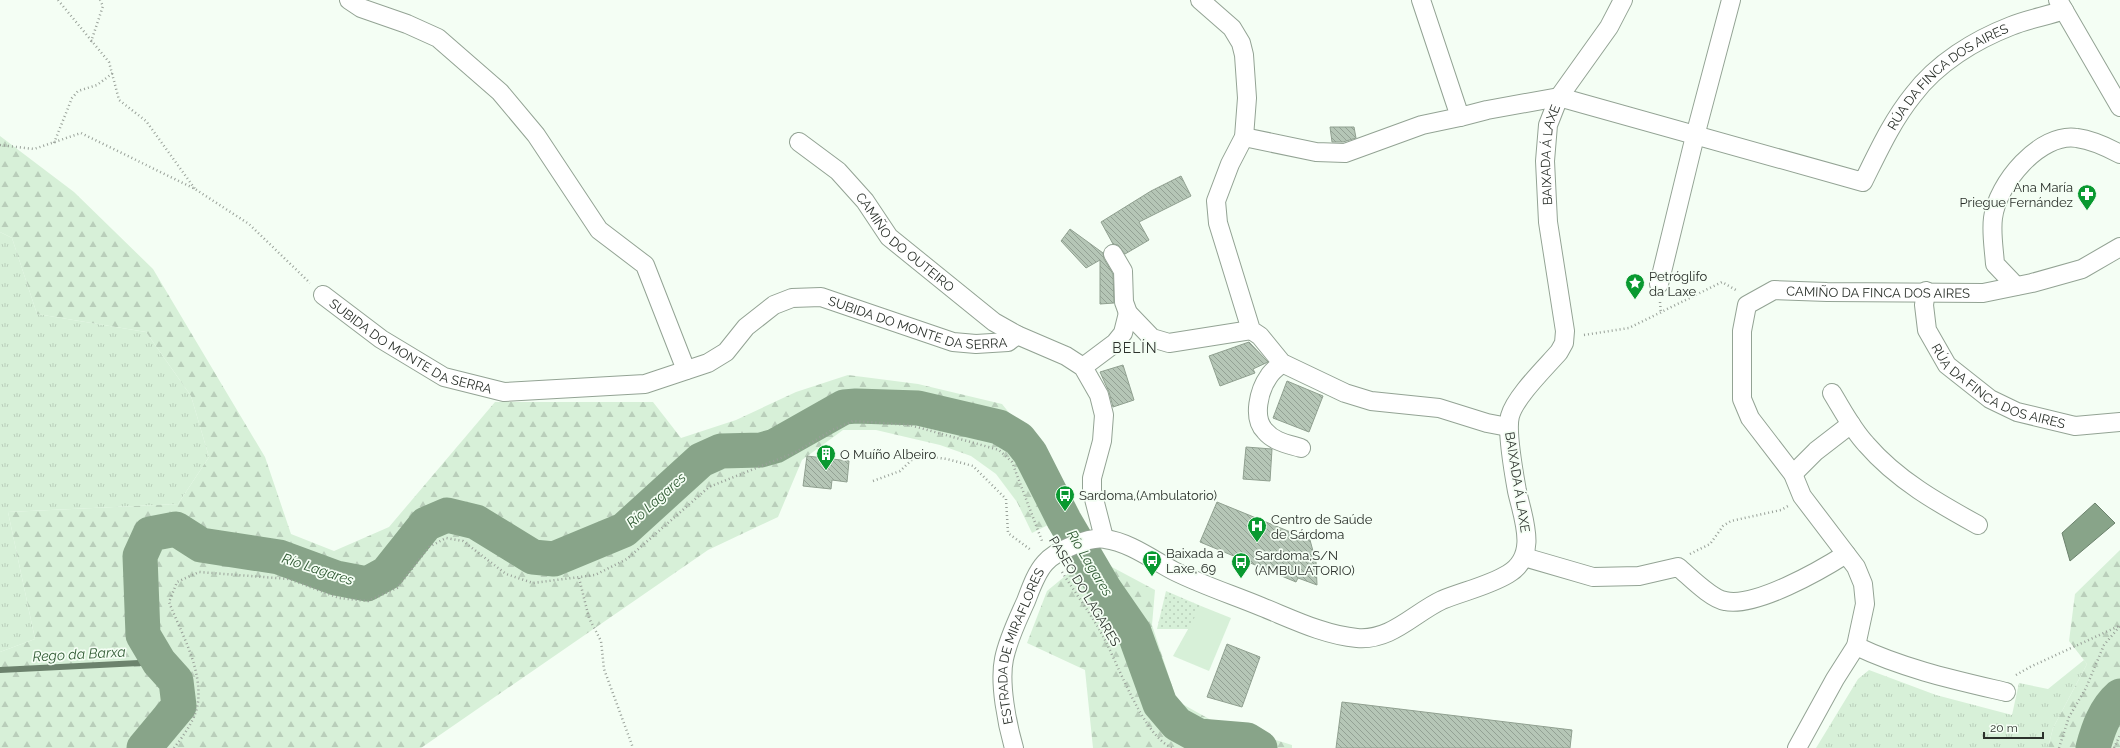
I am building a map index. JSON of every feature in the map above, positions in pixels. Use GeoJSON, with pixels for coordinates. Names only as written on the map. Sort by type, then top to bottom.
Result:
{"type":"FeatureCollection","features":[{"type":"Feature","properties":{"kind":"street"},"geometry":{"type":"LineString","coordinates":[[349,0],[361,8],[406,24],[438,38],[500,92],[536,135],[599,230],[645,265],[686,370]]}},
{"type":"Feature","properties":{"kind":"street"},"geometry":{"type":"LineString","coordinates":[[1200,0],[1232,28],[1241,43],[1247,98],[1244,137],[1230,164],[1216,201],[1218,223],[1251,330],[1260,336],[1282,363],[1346,393],[1372,401],[1439,408],[1487,423],[1508,427]]}},
{"type":"Feature","properties":{"kind":"street"},"geometry":{"type":"LineString","coordinates":[[1421,0],[1460,117]]}},
{"type":"Feature","properties":{"kind":"street","name":"BAIXADA Á LAXE"},"geometry":{"type":"LineString","coordinates":[[1524,557],[1527,544],[1526,529],[1517,490],[1508,427],[1510,414],[1518,400],[1559,352],[1564,343],[1565,331],[1548,222],[1545,161],[1548,125],[1559,98],[1609,27],[1623,0]]}},
{"type":"Feature","properties":{"kind":"street"},"geometry":{"type":"LineString","coordinates":[[1659,284],[1695,136],[1731,0]]}},
{"type":"Feature","properties":{"kind":"street","name":"RÚA DA FINCA DOS AIRES"},"geometry":{"type":"LineString","coordinates":[[1695,136],[1863,182],[1889,131],[1914,94],[1946,62],[1989,36],[2061,5],[2119,104]]}},
{"type":"Feature","properties":{"kind":"street"},"geometry":{"type":"LineString","coordinates":[[1244,137],[1316,152],[1346,153],[1422,125],[1487,110],[1559,98],[1695,136]]}},
{"type":"Feature","properties":{"kind":"street"},"geometry":{"type":"LineString","coordinates":[[2016,286],[1995,264],[1993,218],[2002,189],[2025,160],[2050,141],[2076,137],[2105,146],[2120,154]]}},
{"type":"Feature","properties":{"kind":"street","name":"CAMIÑO DO OUTEIRO"},"geometry":{"type":"LineString","coordinates":[[799,142],[838,171],[865,200],[889,237],[994,322],[1017,335]]}},
{"type":"Feature","properties":{"kind":"street","name":"CAMIÑO DA FINCA DOS AIRES"},"geometry":{"type":"LineString","coordinates":[[1797,748],[1835,679],[1856,646],[1865,604],[1863,584],[1856,567],[1802,496],[1793,474],[1750,418],[1742,399],[1742,331],[1747,305],[1774,290],[1827,292],[1926,291],[1983,293],[2082,269],[2120,247]]}},
{"type":"Feature","properties":{"kind":"street"},"geometry":{"type":"LineString","coordinates":[[1113,254],[1122,271],[1124,302],[1128,313],[1152,338],[1169,343],[1251,330]]}},
{"type":"Feature","properties":{"kind":"street","name":"RÚA DA FINCA DOS AIRES"},"geometry":{"type":"LineString","coordinates":[[1926,291],[1924,305],[1927,330],[1947,365],[1990,399],[2017,412],[2075,426],[2120,422]]}},
{"type":"Feature","properties":{"kind":"street","name":"SUBIDA DO MONTE DA SERRA"},"geometry":{"type":"LineString","coordinates":[[323,295],[381,339],[444,378],[504,392],[646,384],[708,363],[726,352],[746,327],[774,305],[792,298],[821,297],[953,342],[976,344],[1008,342],[1017,335],[1066,356],[1083,367],[1099,395],[1104,415],[1102,441],[1092,478],[1092,492],[1099,539]]}},
{"type":"Feature","properties":{"kind":"street"},"geometry":{"type":"LineString","coordinates":[[1083,367],[1115,343],[1123,333],[1128,313]]}},
{"type":"Feature","properties":{"kind":"street"},"geometry":{"type":"LineString","coordinates":[[1282,363],[1269,375],[1260,394],[1258,422],[1265,432],[1278,441],[1301,448]]}},
{"type":"Feature","properties":{"kind":"street"},"geometry":{"type":"LineString","coordinates":[[1832,393],[1850,424],[1866,445],[1898,475],[1938,503],[1978,525]]}},
{"type":"Feature","properties":{"kind":"street"},"geometry":{"type":"LineString","coordinates":[[1793,474],[1816,451],[1850,424]]}},
{"type":"Feature","properties":{"kind":"street"},"geometry":{"type":"LineString","coordinates":[[1051,557],[1080,542],[1099,539],[1118,542],[1176,572],[1313,627],[1358,638],[1378,637],[1391,632],[1438,602],[1510,573],[1518,566],[1524,557],[1593,577],[1639,576],[1678,567],[1713,595],[1725,601],[1743,601],[1769,594],[1846,554]]}},
{"type":"Feature","properties":{"kind":"street","name":"ESTRADA DE MIRAFLORES"},"geometry":{"type":"LineString","coordinates":[[1014,748],[1006,708],[1003,673],[1004,659],[1020,613],[1040,570],[1051,557]]}},
{"type":"Feature","properties":{"kind":"street"},"geometry":{"type":"LineString","coordinates":[[1856,646],[1881,658],[1954,680],[2006,692]]}},
{"type":"Feature","properties":{"kind":"path"},"geometry":{"type":"LineString","coordinates":[[58,0],[109,62],[119,100],[146,121],[195,189]]}},
{"type":"Feature","properties":{"kind":"path"},"geometry":{"type":"LineString","coordinates":[[92,42],[103,6],[100,0]]}},
{"type":"Feature","properties":{"kind":"path"},"geometry":{"type":"LineString","coordinates":[[54,143],[72,98],[78,91],[97,85],[112,73]]}},
{"type":"Feature","properties":{"kind":"path","name":"SUBIDA DO MONTE DA SERRA"},"geometry":{"type":"LineString","coordinates":[[0,145],[34,150],[81,133],[195,189],[249,224],[323,295]]}},
{"type":"Feature","properties":{"kind":"path"},"geometry":{"type":"LineString","coordinates":[[1565,331],[1586,335],[1629,328],[1722,282],[1736,290]]}},
{"type":"Feature","properties":{"kind":"path","name":"PASEO DO LAGARES"},"geometry":{"type":"LineString","coordinates":[[174,748],[187,732],[198,702],[196,667],[169,602],[177,582],[199,572],[289,579],[339,598],[368,601],[397,588],[429,547],[446,538],[463,541],[506,574],[533,583],[595,575],[627,559],[709,487],[796,452],[832,430],[853,421],[910,425],[999,450],[1012,462],[1042,540],[1051,557],[1100,630],[1147,724],[1164,744],[1172,748]]}},
{"type":"Feature","properties":{"kind":"path"},"geometry":{"type":"LineString","coordinates":[[873,481],[900,471],[917,455],[947,459],[973,466],[1006,499],[1008,533],[1051,557]]}},
{"type":"Feature","properties":{"kind":"path"},"geometry":{"type":"LineString","coordinates":[[1678,567],[1686,556],[1710,544],[1723,526],[1731,521],[1782,510],[1802,496]]}},
{"type":"Feature","properties":{"kind":"path"},"geometry":{"type":"LineString","coordinates":[[578,578],[589,618],[601,641],[604,669],[633,748]]}},
{"type":"Feature","properties":{"kind":"path"},"geometry":{"type":"LineString","coordinates":[[2006,692],[2015,676],[2030,667],[2120,626]]}},
{"type":"Feature","properties":{"kind":"path"},"geometry":{"type":"LineString","coordinates":[[2059,748],[2069,717],[2086,688],[2104,645],[2120,626]]}},
{"type":"Feature","properties":{"kind":"path"},"geometry":{"type":"LineString","coordinates":[[2114,748],[2120,736]]}},
{"type":"Feature","properties":{"kind":"green space"},"geometry":{"type":"Polygon","coordinates":[[[0,136],[74,192],[153,269],[265,457],[291,534],[334,551],[389,527],[495,402],[653,402],[681,438],[736,420],[796,392],[848,375],[918,384],[1002,404],[1046,458],[1074,512],[1032,533],[1017,502],[996,474],[971,456],[940,445],[876,430],[843,430],[802,460],[778,517],[708,550],[421,748],[0,748],[0,652],[35,639],[8,512],[178,504],[209,457],[191,396],[146,332],[37,314],[12,238],[0,232],[0,136]]]}},
{"type":"Feature","properties":{"kind":"green space"},"geometry":{"type":"Polygon","coordinates":[[[0,232],[12,238],[37,314],[146,332],[191,396],[209,457],[178,504],[8,512],[35,639],[0,652],[0,232]]]}},
{"type":"Feature","properties":{"kind":"green space"},"geometry":{"type":"Polygon","coordinates":[[[2120,550],[2120,748],[2048,748],[2053,728],[2087,664],[2069,641],[2075,594],[2120,550]]]}},
{"type":"Feature","properties":{"kind":"green space"},"geometry":{"type":"Polygon","coordinates":[[[1110,566],[1155,590],[1152,625],[1177,701],[1211,720],[1292,745],[1292,748],[1093,748],[1085,670],[1027,643],[1047,591],[1070,572],[1110,566]]]}},
{"type":"Feature","properties":{"kind":"green space"},"geometry":{"type":"Polygon","coordinates":[[[1166,591],[1201,606],[1192,629],[1157,629],[1166,591]]]}},
{"type":"Feature","properties":{"kind":"green space"},"geometry":{"type":"Polygon","coordinates":[[[1201,606],[1231,618],[1209,671],[1173,656],[1201,606]]]}},
{"type":"Feature","properties":{"kind":"green space"},"geometry":{"type":"Polygon","coordinates":[[[2084,660],[2087,664],[2053,728],[2048,748],[1816,748],[1858,679],[1869,670],[1936,695],[2012,715],[2019,683],[2048,689],[2084,660]]]}},
{"type":"Feature","properties":{"kind":"shaded area"},"geometry":{"type":"Polygon","coordinates":[[[2095,503],[2115,523],[2070,561],[2062,533],[2095,503]]]}},
{"type":"Feature","properties":{"kind":"building"},"geometry":{"type":"Polygon","coordinates":[[[1330,127],[1354,127],[1356,138],[1343,142],[1332,142],[1330,127]]]}},
{"type":"Feature","properties":{"kind":"building"},"geometry":{"type":"Polygon","coordinates":[[[1181,176],[1191,196],[1139,222],[1149,240],[1125,254],[1118,245],[1113,244],[1101,222],[1151,191],[1181,176]]]}},
{"type":"Feature","properties":{"kind":"building"},"geometry":{"type":"Polygon","coordinates":[[[1070,229],[1103,253],[1104,259],[1113,274],[1114,303],[1100,304],[1100,260],[1086,268],[1061,241],[1070,229]]]}},
{"type":"Feature","properties":{"kind":"building"},"geometry":{"type":"Polygon","coordinates":[[[1249,342],[1268,362],[1253,369],[1255,373],[1220,386],[1209,356],[1249,342]]]}},
{"type":"Feature","properties":{"kind":"building"},"geometry":{"type":"Polygon","coordinates":[[[1123,365],[1134,400],[1113,407],[1109,392],[1100,372],[1123,365]]]}},
{"type":"Feature","properties":{"kind":"building"},"geometry":{"type":"Polygon","coordinates":[[[1287,381],[1323,396],[1309,432],[1273,418],[1287,381]]]}},
{"type":"Feature","properties":{"kind":"building"},"geometry":{"type":"Polygon","coordinates":[[[1246,447],[1272,449],[1270,481],[1243,479],[1246,447]]]}},
{"type":"Feature","properties":{"kind":"building","name":"O Muíño Albeiro"},"geometry":{"type":"Polygon","coordinates":[[[807,456],[849,461],[847,482],[832,480],[831,489],[803,486],[807,456]]]}},
{"type":"Feature","properties":{"kind":"building","name":"Centro de Saúde de Sárdoma"},"geometry":{"type":"Polygon","coordinates":[[[1217,502],[1310,540],[1316,562],[1317,585],[1298,578],[1296,582],[1200,542],[1217,502]]]}},
{"type":"Feature","properties":{"kind":"building"},"geometry":{"type":"Polygon","coordinates":[[[1227,644],[1260,657],[1242,707],[1207,697],[1227,644]]]}},
{"type":"Feature","properties":{"kind":"building"},"geometry":{"type":"Polygon","coordinates":[[[1342,702],[1572,730],[1570,748],[1336,748],[1342,702]]]}},
{"type":"Feature","properties":{"kind":"waterway","name":"Río Lagares"},"geometry":{"type":"LineString","coordinates":[[144,748],[179,706],[176,681],[159,662],[143,635],[140,556],[150,534],[176,529],[201,545],[279,557],[336,578],[367,584],[387,573],[426,524],[447,515],[476,522],[533,557],[554,559],[624,530],[701,460],[721,451],[761,450],[775,446],[844,407],[856,406],[918,408],[999,427],[1019,439],[1030,453],[1064,520],[1105,590],[1134,632],[1160,704],[1177,724],[1199,736],[1247,740],[1260,748]]}},
{"type":"Feature","properties":{"kind":"waterway","name":"Rego da Barxa"},"geometry":{"type":"LineString","coordinates":[[0,670],[159,662]]}},
{"type":"Feature","properties":{"kind":"waterway","name":"Río Lagares"},"geometry":{"type":"LineString","coordinates":[[2093,748],[2106,713],[2120,696]]}},
{"type":"Feature","properties":{"kind":"place","name":"Ana María Priegue Fernández"},"geometry":{"type":"Point","coordinates":[2087,211]}},
{"type":"Feature","properties":{"kind":"place","name":"Petróglifo da Laxe"},"geometry":{"type":"Point","coordinates":[1635,300]}},
{"type":"Feature","properties":{"kind":"place","name":"O Muíño Albeiro"},"geometry":{"type":"Point","coordinates":[826,471]}},
{"type":"Feature","properties":{"kind":"place","name":"Sardoma,(Ambulatorio)"},"geometry":{"type":"Point","coordinates":[1065,512]}},
{"type":"Feature","properties":{"kind":"place","name":"Centro de Saúde de Sárdoma"},"geometry":{"type":"Point","coordinates":[1257,543]}},
{"type":"Feature","properties":{"kind":"place","name":"Baixada a Laxe, 69"},"geometry":{"type":"Point","coordinates":[1152,577]}},
{"type":"Feature","properties":{"kind":"place","name":"Sardoma,S/N (AMBULATORIO)"},"geometry":{"type":"Point","coordinates":[1241,579]}},
{"type":"Feature","properties":{"kind":"district","name":"BELÍN"},"geometry":{"type":"Point","coordinates":[1135,348]}}]}
